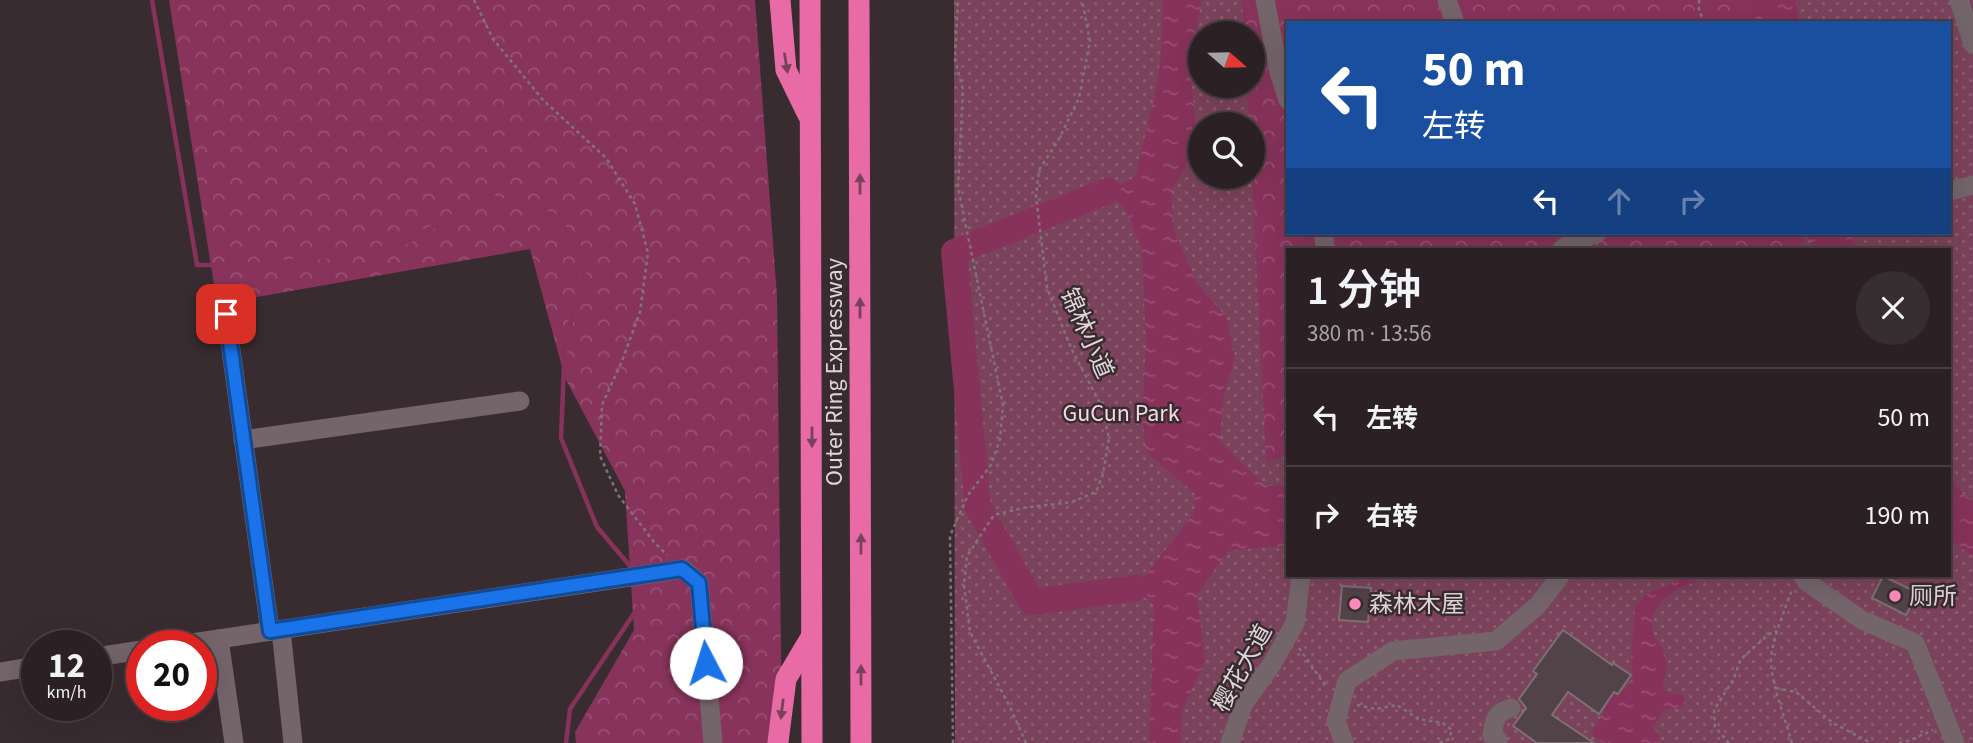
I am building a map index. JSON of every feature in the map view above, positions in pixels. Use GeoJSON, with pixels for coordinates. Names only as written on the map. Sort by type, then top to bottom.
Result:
{"type":"FeatureCollection","features":[{"type":"Feature","properties":{"kind":"highway"},"geometry":{"type":"LineString","coordinates":[[780,0],[786,70],[811,121]]}},
{"type":"Feature","properties":{"kind":"highway","name":"Outer Ring Expressway"},"geometry":{"type":"LineString","coordinates":[[810,0],[812,743]]}},
{"type":"Feature","properties":{"kind":"highway","name":"Outer Ring Expressway"},"geometry":{"type":"LineString","coordinates":[[859,0],[861,743]]}},
{"type":"Feature","properties":{"kind":"highway"},"geometry":{"type":"LineString","coordinates":[[778,743],[786,679],[812,635]]}},
{"type":"Feature","properties":{"kind":"street"},"geometry":{"type":"LineString","coordinates":[[1265,0],[1286,94]]}},
{"type":"Feature","properties":{"kind":"street"},"geometry":{"type":"LineString","coordinates":[[1447,0],[1454,21]]}},
{"type":"Feature","properties":{"kind":"street"},"geometry":{"type":"LineString","coordinates":[[1959,0],[1973,44]]}},
{"type":"Feature","properties":{"kind":"street"},"geometry":{"type":"LineString","coordinates":[[1951,191],[1973,185]]}},
{"type":"Feature","properties":{"kind":"street"},"geometry":{"type":"LineString","coordinates":[[1564,248],[1592,235]]}},
{"type":"Feature","properties":{"kind":"street"},"geometry":{"type":"LineString","coordinates":[[226,314],[243,440],[293,743]]}},
{"type":"Feature","properties":{"kind":"street"},"geometry":{"type":"LineString","coordinates":[[243,440],[520,401]]}},
{"type":"Feature","properties":{"kind":"street"},"geometry":{"type":"LineString","coordinates":[[217,639],[682,569],[699,583],[713,743]]}},
{"type":"Feature","properties":{"kind":"street","name":"樱花大道"},"geometry":{"type":"LineString","coordinates":[[1230,743],[1243,705],[1296,623],[1301,577]]}},
{"type":"Feature","properties":{"kind":"street"},"geometry":{"type":"LineString","coordinates":[[1344,743],[1335,721],[1347,681],[1393,651],[1496,640],[1538,605],[1559,577]]}},
{"type":"Feature","properties":{"kind":"street"},"geometry":{"type":"LineString","coordinates":[[1798,581],[1807,582],[1861,620],[1915,643],[1953,736]]}},
{"type":"Feature","properties":{"kind":"street"},"geometry":{"type":"LineString","coordinates":[[224,638],[234,743]]}},
{"type":"Feature","properties":{"kind":"street"},"geometry":{"type":"LineString","coordinates":[[0,672],[21,669]]}},
{"type":"Feature","properties":{"kind":"street"},"geometry":{"type":"LineString","coordinates":[[1498,740],[1492,735],[1495,718],[1501,711],[1511,708]]}},
{"type":"Feature","properties":{"kind":"path"},"geometry":{"type":"LineString","coordinates":[[474,0],[493,38],[543,100],[606,158],[635,204],[648,253],[640,312],[602,405],[600,456],[618,495],[654,542],[682,569]]}},
{"type":"Feature","properties":{"kind":"path"},"geometry":{"type":"LineString","coordinates":[[953,743],[950,536],[968,495],[991,466],[1000,439],[1003,405],[958,188],[962,89],[955,60],[958,0]]}},
{"type":"Feature","properties":{"kind":"path","name":"锦林小道"},"geometry":{"type":"LineString","coordinates":[[1026,743],[970,632],[964,585],[967,556],[994,515],[1072,502],[1096,492],[1103,474],[1109,438],[1102,407],[1071,348],[1047,288],[1036,196],[1039,170],[1059,139],[1079,98],[1090,41],[1082,0]]}},
{"type":"Feature","properties":{"kind":"path"},"geometry":{"type":"LineString","coordinates":[[1699,0],[1699,12],[1705,21]]}},
{"type":"Feature","properties":{"kind":"path"},"geometry":{"type":"LineString","coordinates":[[1792,743],[1779,703],[1771,661],[1777,631],[1798,581]]}},
{"type":"Feature","properties":{"kind":"path"},"geometry":{"type":"LineString","coordinates":[[1729,743],[1715,727],[1714,710],[1733,680],[1741,659],[1769,634],[1777,631]]}},
{"type":"Feature","properties":{"kind":"path"},"geometry":{"type":"LineString","coordinates":[[1289,634],[1328,690],[1343,695],[1358,705],[1376,709],[1397,705],[1418,719],[1443,723],[1452,730],[1449,739],[1439,743]]}},
{"type":"Feature","properties":{"kind":"path"},"geometry":{"type":"LineString","coordinates":[[1776,688],[1796,692],[1833,723],[1871,743]]}},
{"type":"Feature","properties":{"kind":"path"},"geometry":{"type":"LineString","coordinates":[[1899,743],[1937,729],[1953,736]]}},
{"type":"Feature","properties":{"kind":"path"},"geometry":{"type":"LineString","coordinates":[[1854,743],[1857,737]]}},
{"type":"Feature","properties":{"kind":"green space"},"geometry":{"type":"Polygon","coordinates":[[[169,0],[755,0],[777,297],[782,743],[576,743],[575,732],[634,630],[625,491],[565,378],[530,249],[217,304],[169,0]]]}},
{"type":"Feature","properties":{"kind":"green space","name":"GuCun Park"},"geometry":{"type":"Polygon","coordinates":[[[954,0],[1973,0],[1973,743],[955,743],[954,0]]]}},
{"type":"Feature","properties":{"kind":"green space"},"geometry":{"type":"Polygon","coordinates":[[[1242,0],[1773,0],[1776,21],[1286,21],[1286,235],[1802,235],[1804,248],[1286,248],[1286,456],[1266,461],[1253,189],[1265,189],[1265,112],[1248,112],[1248,98],[1265,98],[1265,21],[1243,21],[1242,0]]]}},
{"type":"Feature","properties":{"kind":"water"},"geometry":{"type":"Polygon","coordinates":[[[1163,0],[1202,0],[1198,21],[1188,21],[1188,98],[1193,98],[1194,112],[1188,112],[1188,164],[1172,189],[1173,226],[1196,282],[1227,318],[1235,357],[1223,399],[1220,442],[1265,486],[1286,486],[1286,545],[1228,551],[1197,595],[1205,661],[1182,711],[1181,743],[1149,743],[1154,605],[1136,588],[1194,513],[1195,494],[1146,452],[1142,412],[1146,347],[1142,250],[1126,211],[1108,191],[1135,177],[1156,91],[1161,54],[1163,0]]]}},
{"type":"Feature","properties":{"kind":"water"},"geometry":{"type":"Polygon","coordinates":[[[1754,0],[1796,0],[1799,21],[1749,21],[1754,0]]]}},
{"type":"Feature","properties":{"kind":"water"},"geometry":{"type":"Polygon","coordinates":[[[1807,235],[1850,235],[1857,248],[1812,248],[1807,235]]]}},
{"type":"Feature","properties":{"kind":"water"},"geometry":{"type":"Polygon","coordinates":[[[1951,477],[1963,494],[1973,501],[1973,556],[1951,541],[1951,477]]]}},
{"type":"Feature","properties":{"kind":"water"},"geometry":{"type":"Polygon","coordinates":[[[1681,577],[1698,577],[1695,582],[1677,589],[1662,601],[1653,616],[1654,636],[1666,659],[1662,688],[1668,693],[1684,696],[1684,707],[1666,709],[1652,727],[1661,737],[1656,743],[1604,743],[1594,736],[1593,729],[1605,711],[1603,707],[1608,691],[1617,696],[1629,685],[1633,676],[1631,658],[1635,607],[1648,593],[1681,577]]]}},
{"type":"Feature","properties":{"kind":"building","name":"厕所"},"geometry":{"type":"Polygon","coordinates":[[[1882,577],[1918,593],[1906,615],[1872,598],[1882,577]]]}},
{"type":"Feature","properties":{"kind":"building","name":"森林木屋"},"geometry":{"type":"Polygon","coordinates":[[[1342,586],[1371,588],[1368,622],[1339,620],[1342,586]]]}},
{"type":"Feature","properties":{"kind":"building"},"geometry":{"type":"Polygon","coordinates":[[[1563,630],[1612,665],[1613,663],[1631,675],[1618,694],[1614,692],[1599,714],[1568,692],[1552,715],[1594,743],[1537,743],[1513,726],[1526,708],[1519,699],[1537,674],[1533,671],[1563,630]]]}},
{"type":"Feature","properties":{"kind":"waterway"},"geometry":{"type":"LineString","coordinates":[[152,0],[197,265],[265,265],[399,246],[488,196],[555,216],[588,258],[565,343],[561,438],[597,527],[630,566],[632,573]]}},
{"type":"Feature","properties":{"kind":"waterway"},"geometry":{"type":"LineString","coordinates":[[1108,191],[954,252],[978,508],[1032,602],[1136,588]]}},
{"type":"Feature","properties":{"kind":"waterway"},"geometry":{"type":"LineString","coordinates":[[566,743],[570,709],[639,606],[633,581]]}},
{"type":"Feature","properties":{"kind":"place","name":"厕所"},"geometry":{"type":"Point","coordinates":[1895,596]}},
{"type":"Feature","properties":{"kind":"place","name":"森林木屋"},"geometry":{"type":"Point","coordinates":[1355,604]}},
{"type":"Feature","properties":{"kind":"route"},"geometry":{"type":"LineString","coordinates":[[226,314],[270,631],[682,569],[699,583],[706,663]]}}]}
